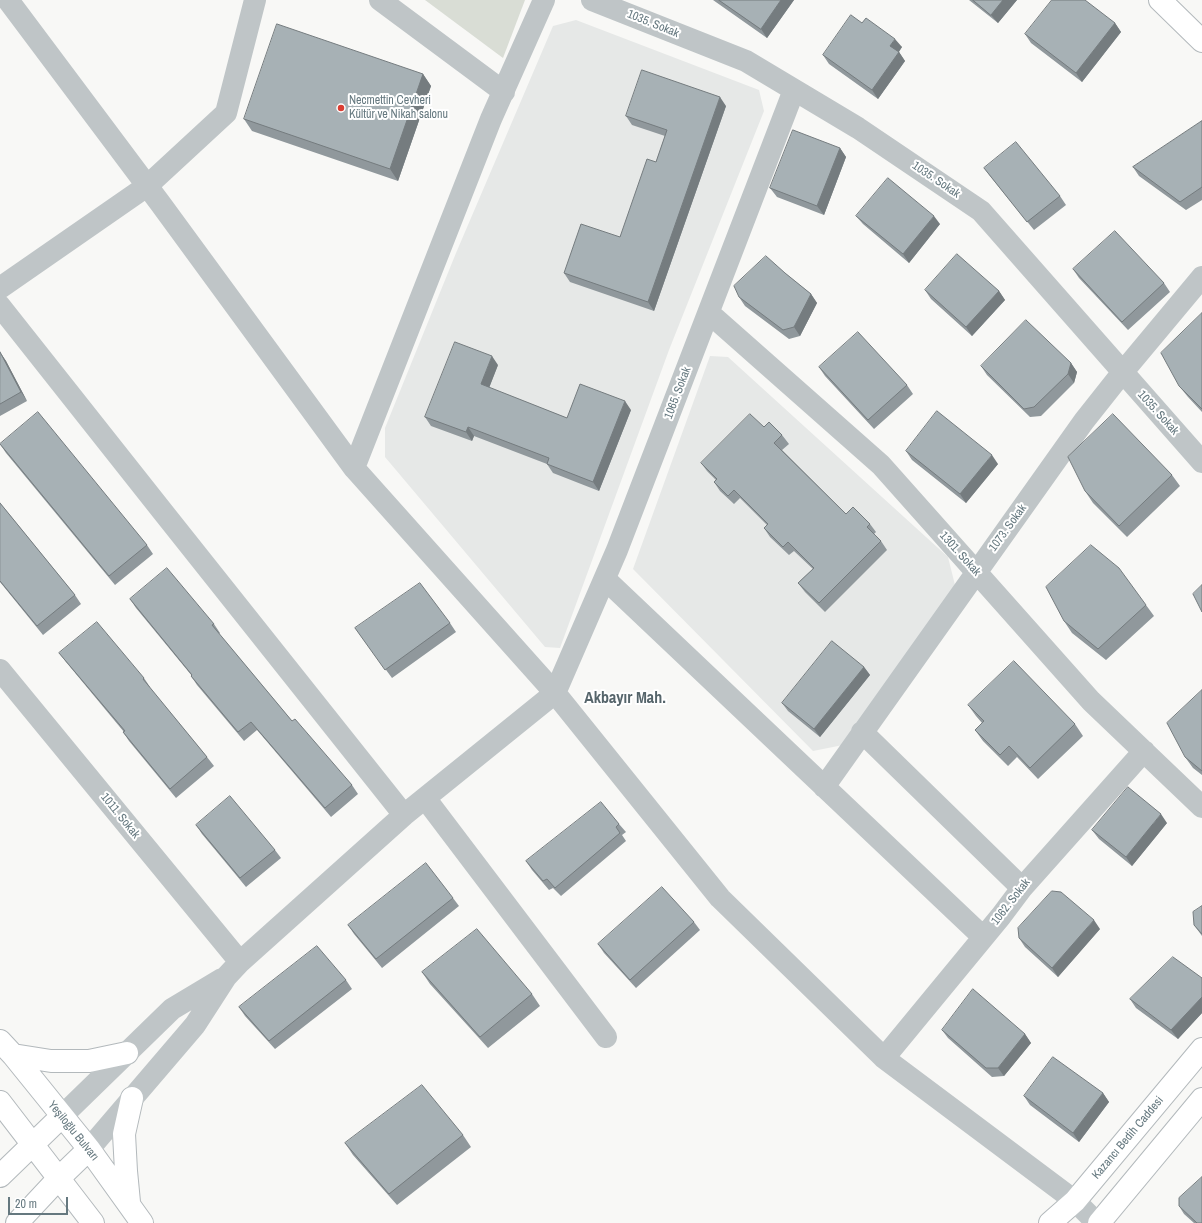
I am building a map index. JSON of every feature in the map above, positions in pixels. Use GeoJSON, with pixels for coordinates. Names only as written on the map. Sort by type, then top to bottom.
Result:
{"type":"FeatureCollection","features":[{"type":"Feature","properties":{"kind":"main road"},"geometry":{"type":"LineString","coordinates":[[1160,0],[1202,41]]}},
{"type":"Feature","properties":{"kind":"main road"},"geometry":{"type":"LineString","coordinates":[[6,1048],[51,1061],[89,1061],[127,1053]]}},
{"type":"Feature","properties":{"kind":"main road","name":"Yeşiloğlu Bulvarı"},"geometry":{"type":"LineString","coordinates":[[6,1048],[89,1149],[142,1223]]}},
{"type":"Feature","properties":{"kind":"main road","name":"Kazancı Bedih Caddesi"},"geometry":{"type":"LineString","coordinates":[[1050,1223],[1075,1201],[1202,1049]]}},
{"type":"Feature","properties":{"kind":"main road"},"geometry":{"type":"LineString","coordinates":[[129,1204],[124,1134],[132,1098]]}},
{"type":"Feature","properties":{"kind":"main road"},"geometry":{"type":"LineString","coordinates":[[1098,1223],[1202,1099]]}},
{"type":"Feature","properties":{"kind":"main road"},"geometry":{"type":"LineString","coordinates":[[0,1102],[93,1223]]}},
{"type":"Feature","properties":{"kind":"main road"},"geometry":{"type":"LineString","coordinates":[[0,1176],[61,1116]]}},
{"type":"Feature","properties":{"kind":"main road"},"geometry":{"type":"LineString","coordinates":[[17,1223],[59,1178],[89,1149]]}},
{"type":"Feature","properties":{"kind":"street"},"geometry":{"type":"LineString","coordinates":[[8,0],[354,468],[555,693],[720,898],[884,1058],[1075,1201],[1098,1223]]}},
{"type":"Feature","properties":{"kind":"street"},"geometry":{"type":"LineString","coordinates":[[0,288],[147,186],[226,113],[255,0]]}},
{"type":"Feature","properties":{"kind":"street"},"geometry":{"type":"LineString","coordinates":[[380,0],[504,92]]}},
{"type":"Feature","properties":{"kind":"street"},"geometry":{"type":"LineString","coordinates":[[354,468],[491,119],[544,0]]}},
{"type":"Feature","properties":{"kind":"street","name":"1035. Sokak"},"geometry":{"type":"LineString","coordinates":[[592,0],[746,61],[858,128],[981,211],[1122,373],[1202,462]]}},
{"type":"Feature","properties":{"kind":"street","name":"1065. Sokak"},"geometry":{"type":"LineString","coordinates":[[555,693],[617,550],[794,90]]}},
{"type":"Feature","properties":{"kind":"street","name":"1073. Sokak"},"geometry":{"type":"LineString","coordinates":[[824,786],[1084,421],[1202,277]]}},
{"type":"Feature","properties":{"kind":"street"},"geometry":{"type":"LineString","coordinates":[[0,306],[172,525],[404,815]]}},
{"type":"Feature","properties":{"kind":"street","name":"1301. Sokak"},"geometry":{"type":"LineString","coordinates":[[709,313],[881,465],[1091,701],[1202,807]]}},
{"type":"Feature","properties":{"kind":"street"},"geometry":{"type":"LineString","coordinates":[[604,579],[983,938]]}},
{"type":"Feature","properties":{"kind":"street","name":"1011. Sokak"},"geometry":{"type":"LineString","coordinates":[[1,672],[233,969]]}},
{"type":"Feature","properties":{"kind":"street"},"geometry":{"type":"LineString","coordinates":[[61,1116],[172,1009],[233,969],[404,815],[555,693]]}},
{"type":"Feature","properties":{"kind":"street"},"geometry":{"type":"LineString","coordinates":[[862,732],[1022,888]]}},
{"type":"Feature","properties":{"kind":"street","name":"1062. Sokak"},"geometry":{"type":"LineString","coordinates":[[884,1058],[1001,916],[1022,888],[1144,751]]}},
{"type":"Feature","properties":{"kind":"street"},"geometry":{"type":"LineString","coordinates":[[425,798],[606,1037]]}},
{"type":"Feature","properties":{"kind":"street"},"geometry":{"type":"LineString","coordinates":[[89,1149],[195,1025],[233,969]]}},
{"type":"Feature","properties":{"kind":"shaded area"},"geometry":{"type":"Polygon","coordinates":[[[425,0],[525,0],[503,58],[425,0]]]}},
{"type":"Feature","properties":{"kind":"shaded area"},"geometry":{"type":"Polygon","coordinates":[[[576,20],[759,90],[764,111],[669,350],[560,648],[545,647],[385,457],[385,428],[456,253],[553,26],[576,20]]]}},
{"type":"Feature","properties":{"kind":"shaded area"},"geometry":{"type":"Polygon","coordinates":[[[710,356],[728,357],[948,557],[955,585],[843,745],[813,751],[633,569],[710,356]]]}},
{"type":"Feature","properties":{"kind":"building"},"geometry":{"type":"Polygon","coordinates":[[[719,0],[781,0],[761,29],[719,0]]]}},
{"type":"Feature","properties":{"kind":"building"},"geometry":{"type":"Polygon","coordinates":[[[973,0],[1003,0],[991,15],[973,0]]]}},
{"type":"Feature","properties":{"kind":"building"},"geometry":{"type":"Polygon","coordinates":[[[1052,0],[1085,0],[1115,23],[1076,73],[1025,34],[1052,0]]]}},
{"type":"Feature","properties":{"kind":"building"},"geometry":{"type":"Polygon","coordinates":[[[851,15],[862,23],[866,18],[895,39],[890,46],[899,52],[872,90],[823,55],[851,15]]]}},
{"type":"Feature","properties":{"kind":"building","name":"Necmettin Cevheri Kültür ve Nikah salonu"},"geometry":{"type":"Polygon","coordinates":[[[277,24],[423,74],[390,169],[244,119],[277,24]]]}},
{"type":"Feature","properties":{"kind":"building"},"geometry":{"type":"Polygon","coordinates":[[[642,70],[720,97],[648,302],[564,273],[581,224],[620,237],[647,159],[656,162],[667,130],[626,116],[642,70]]]}},
{"type":"Feature","properties":{"kind":"building"},"geometry":{"type":"Polygon","coordinates":[[[1202,121],[1202,187],[1180,202],[1133,167],[1202,121]]]}},
{"type":"Feature","properties":{"kind":"building"},"geometry":{"type":"Polygon","coordinates":[[[793,130],[840,148],[817,206],[770,188],[793,130]]]}},
{"type":"Feature","properties":{"kind":"building"},"geometry":{"type":"Polygon","coordinates":[[[1016,142],[1060,196],[1027,222],[984,168],[1016,142]]]}},
{"type":"Feature","properties":{"kind":"building"},"geometry":{"type":"Polygon","coordinates":[[[888,178],[934,216],[903,254],[856,216],[888,178]]]}},
{"type":"Feature","properties":{"kind":"building"},"geometry":{"type":"Polygon","coordinates":[[[1115,231],[1164,283],[1122,322],[1073,269],[1115,231]]]}},
{"type":"Feature","properties":{"kind":"building"},"geometry":{"type":"Polygon","coordinates":[[[957,254],[999,291],[966,327],[925,290],[957,254]]]}},
{"type":"Feature","properties":{"kind":"building"},"geometry":{"type":"Polygon","coordinates":[[[766,256],[811,294],[794,327],[783,330],[739,297],[734,286],[766,256]]]}},
{"type":"Feature","properties":{"kind":"building"},"geometry":{"type":"Polygon","coordinates":[[[1202,313],[1202,409],[1179,386],[1161,353],[1202,313]]]}},
{"type":"Feature","properties":{"kind":"building"},"geometry":{"type":"Polygon","coordinates":[[[1026,320],[1071,363],[1068,374],[1034,407],[1024,409],[981,366],[1026,320]]]}},
{"type":"Feature","properties":{"kind":"building"},"geometry":{"type":"Polygon","coordinates":[[[858,332],[907,385],[868,420],[819,367],[858,332]]]}},
{"type":"Feature","properties":{"kind":"building"},"geometry":{"type":"Polygon","coordinates":[[[455,342],[492,356],[481,384],[567,418],[580,384],[625,401],[593,482],[547,464],[549,458],[468,427],[466,432],[425,417],[455,342]]]}},
{"type":"Feature","properties":{"kind":"building"},"geometry":{"type":"Polygon","coordinates":[[[0,352],[21,392],[0,404],[0,352]]]}},
{"type":"Feature","properties":{"kind":"building"},"geometry":{"type":"Polygon","coordinates":[[[937,411],[992,455],[960,494],[906,451],[937,411]]]}},
{"type":"Feature","properties":{"kind":"building"},"geometry":{"type":"Polygon","coordinates":[[[38,412],[147,545],[109,576],[0,444],[38,412]]]}},
{"type":"Feature","properties":{"kind":"building"},"geometry":{"type":"Polygon","coordinates":[[[750,414],[764,427],[769,422],[782,435],[774,443],[846,514],[853,507],[870,524],[867,527],[881,541],[819,603],[798,583],[814,568],[788,542],[783,547],[764,528],[768,524],[734,490],[728,496],[714,482],[717,479],[701,463],[750,414]]]}},
{"type":"Feature","properties":{"kind":"building"},"geometry":{"type":"Polygon","coordinates":[[[1113,414],[1172,475],[1119,526],[1085,491],[1068,457],[1113,414]]]}},
{"type":"Feature","properties":{"kind":"building"},"geometry":{"type":"Polygon","coordinates":[[[0,503],[75,595],[37,626],[0,581],[0,503]]]}},
{"type":"Feature","properties":{"kind":"building"},"geometry":{"type":"Polygon","coordinates":[[[1091,545],[1119,568],[1146,605],[1098,649],[1064,621],[1046,587],[1091,545]]]}},
{"type":"Feature","properties":{"kind":"building"},"geometry":{"type":"Polygon","coordinates":[[[167,568],[214,624],[212,625],[292,721],[295,719],[352,785],[325,808],[251,722],[238,732],[130,599],[167,568]]]}},
{"type":"Feature","properties":{"kind":"building"},"geometry":{"type":"Polygon","coordinates":[[[420,583],[450,623],[385,670],[355,628],[420,583]]]}},
{"type":"Feature","properties":{"kind":"building"},"geometry":{"type":"Polygon","coordinates":[[[1202,585],[1202,612],[1193,594],[1202,585]]]}},
{"type":"Feature","properties":{"kind":"building"},"geometry":{"type":"Polygon","coordinates":[[[97,622],[207,757],[170,789],[123,732],[125,731],[59,653],[97,622]]]}},
{"type":"Feature","properties":{"kind":"building"},"geometry":{"type":"Polygon","coordinates":[[[832,641],[864,667],[814,729],[782,703],[832,641]]]}},
{"type":"Feature","properties":{"kind":"building"},"geometry":{"type":"Polygon","coordinates":[[[1014,661],[1075,724],[1030,768],[1009,746],[1000,755],[975,730],[984,721],[968,705],[1014,661]]]}},
{"type":"Feature","properties":{"kind":"building"},"geometry":{"type":"Polygon","coordinates":[[[1202,690],[1202,771],[1185,757],[1167,723],[1202,690]]]}},
{"type":"Feature","properties":{"kind":"building"},"geometry":{"type":"Polygon","coordinates":[[[1128,787],[1161,814],[1126,857],[1092,830],[1128,787]]]}},
{"type":"Feature","properties":{"kind":"building"},"geometry":{"type":"Polygon","coordinates":[[[230,796],[275,850],[240,878],[196,825],[230,796]]]}},
{"type":"Feature","properties":{"kind":"building"},"geometry":{"type":"Polygon","coordinates":[[[601,802],[619,824],[616,827],[620,833],[555,888],[547,879],[543,881],[526,861],[601,802]]]}},
{"type":"Feature","properties":{"kind":"building"},"geometry":{"type":"Polygon","coordinates":[[[426,863],[453,898],[376,959],[348,925],[426,863]]]}},
{"type":"Feature","properties":{"kind":"building"},"geometry":{"type":"Polygon","coordinates":[[[662,887],[694,922],[630,980],[598,944],[662,887]]]}},
{"type":"Feature","properties":{"kind":"building"},"geometry":{"type":"Polygon","coordinates":[[[1052,891],[1061,892],[1094,920],[1052,968],[1019,938],[1018,928],[1052,891]]]}},
{"type":"Feature","properties":{"kind":"building"},"geometry":{"type":"Polygon","coordinates":[[[1202,906],[1202,934],[1194,925],[1193,912],[1202,906]]]}},
{"type":"Feature","properties":{"kind":"building"},"geometry":{"type":"Polygon","coordinates":[[[477,929],[532,994],[480,1037],[422,972],[477,929]]]}},
{"type":"Feature","properties":{"kind":"building"},"geometry":{"type":"Polygon","coordinates":[[[317,946],[346,980],[269,1041],[239,1007],[317,946]]]}},
{"type":"Feature","properties":{"kind":"building"},"geometry":{"type":"Polygon","coordinates":[[[1173,957],[1202,978],[1202,997],[1171,1030],[1130,999],[1173,957]]]}},
{"type":"Feature","properties":{"kind":"building"},"geometry":{"type":"Polygon","coordinates":[[[973,989],[1025,1034],[998,1068],[986,1068],[942,1030],[973,989]]]}},
{"type":"Feature","properties":{"kind":"building"},"geometry":{"type":"Polygon","coordinates":[[[1053,1057],[1103,1093],[1073,1133],[1024,1096],[1053,1057]]]}},
{"type":"Feature","properties":{"kind":"building"},"geometry":{"type":"Polygon","coordinates":[[[422,1085],[463,1135],[389,1194],[345,1143],[422,1085]]]}},
{"type":"Feature","properties":{"kind":"building"},"geometry":{"type":"Polygon","coordinates":[[[1202,1177],[1202,1223],[1197,1223],[1179,1206],[1179,1198],[1202,1177]]]}},
{"type":"Feature","properties":{"kind":"place","name":"Necmettin Cevheri Kültür ve Nikah salonu"},"geometry":{"type":"Point","coordinates":[341,108]}},
{"type":"Feature","properties":{"kind":"district","name":"Akbayır Mah."},"geometry":{"type":"Point","coordinates":[625,699]}}]}
